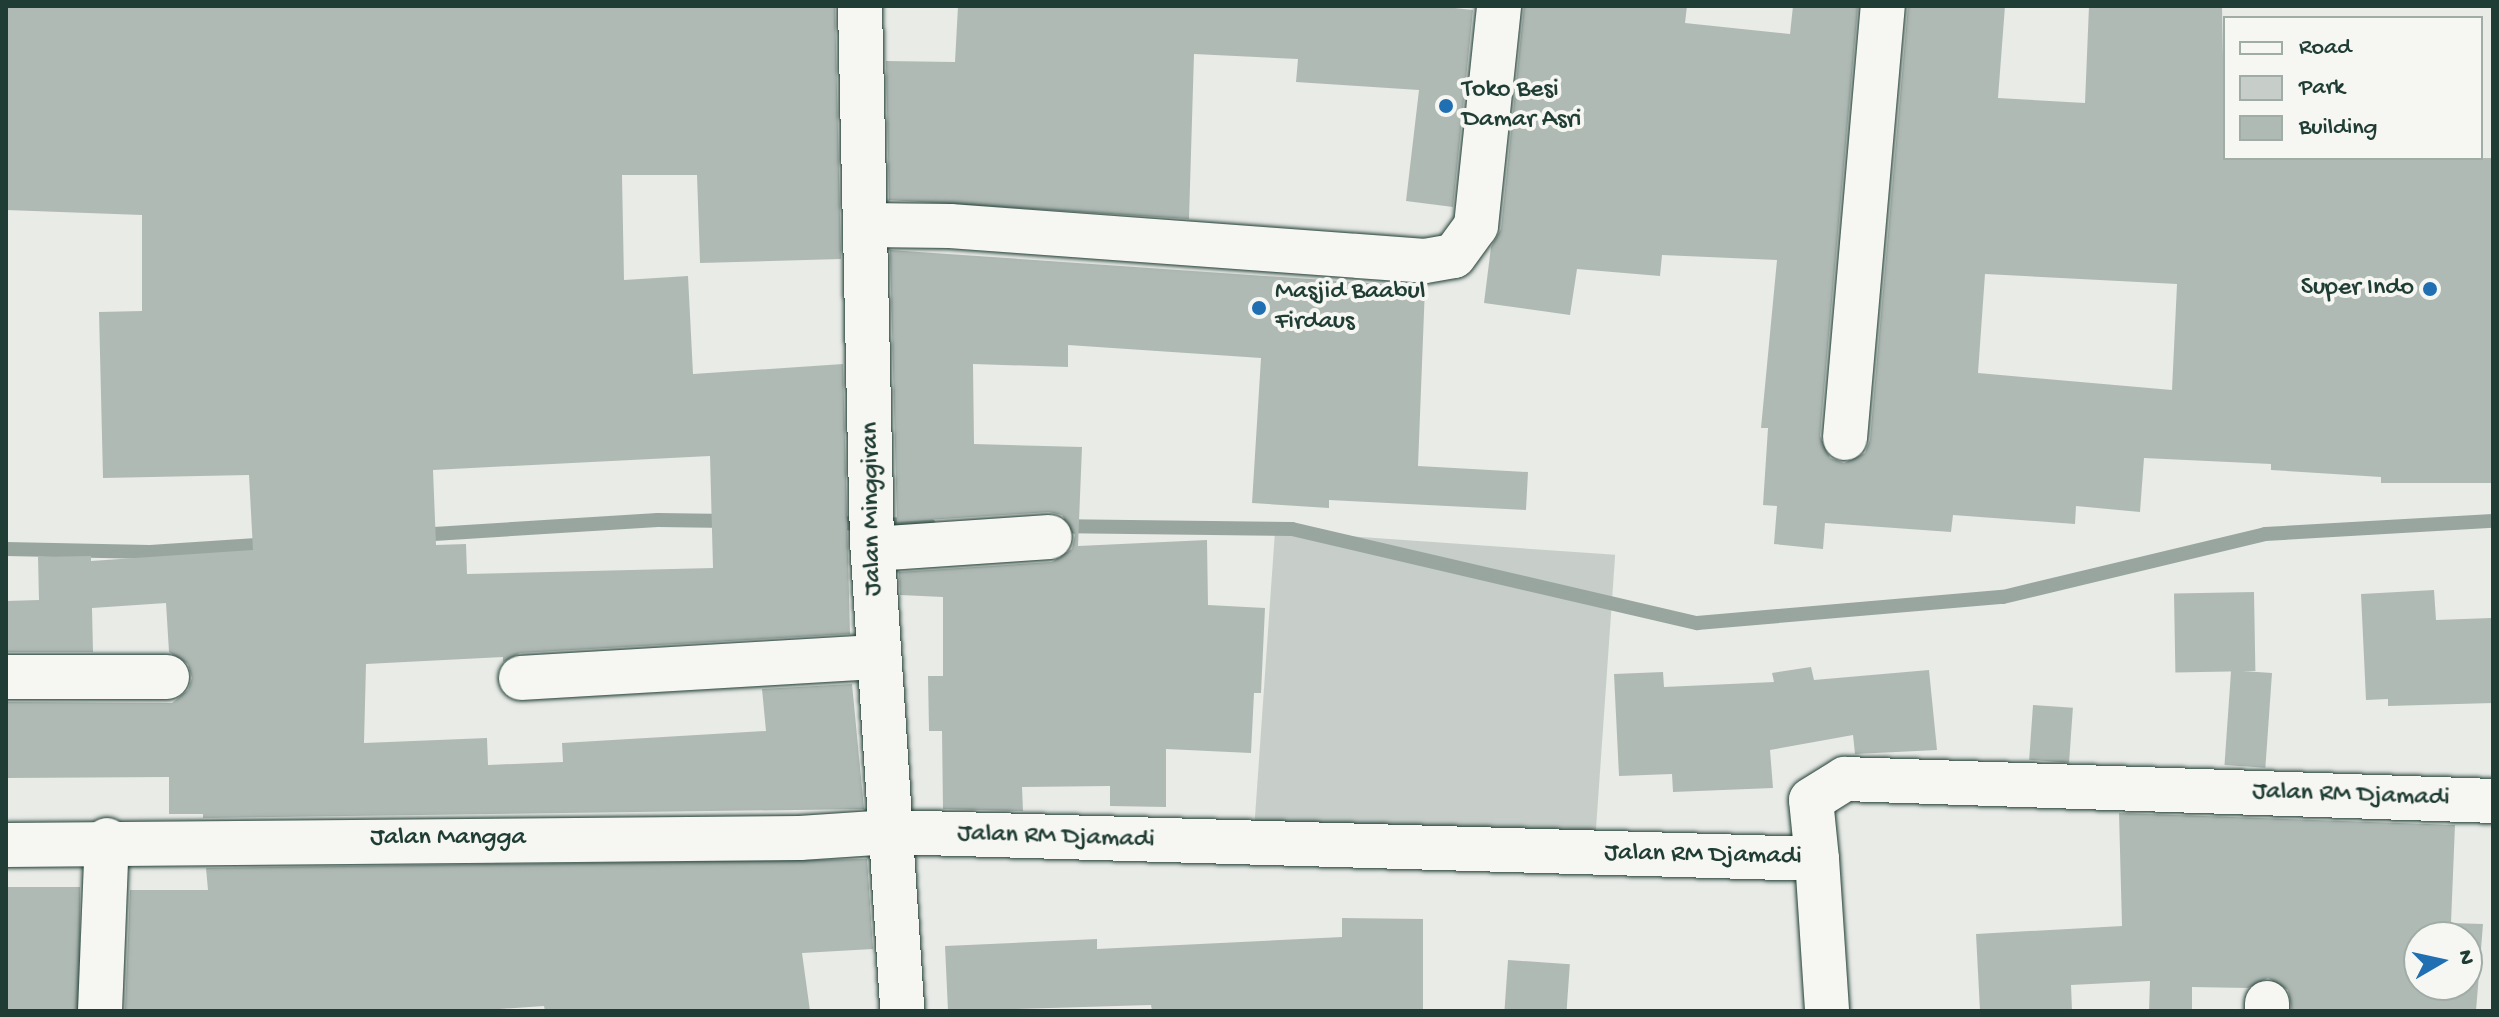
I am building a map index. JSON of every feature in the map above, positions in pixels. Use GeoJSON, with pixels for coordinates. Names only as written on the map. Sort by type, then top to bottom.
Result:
{"type":"FeatureCollection","features":[{"type":"Feature","properties":{"kind":"street","name":"Jalan Minggiran"},"geometry":{"type":"LineString","coordinates":[[860,6],[878,657],[902,1011]]}},
{"type":"Feature","properties":{"kind":"street"},"geometry":{"type":"LineString","coordinates":[[866,225],[950,226],[1425,261],[1454,256],[1476,226],[1499,6]]}},
{"type":"Feature","properties":{"kind":"street"},"geometry":{"type":"LineString","coordinates":[[1845,438],[1883,6]]}},
{"type":"Feature","properties":{"kind":"street"},"geometry":{"type":"LineString","coordinates":[[873,531],[1050,537]]}},
{"type":"Feature","properties":{"kind":"street"},"geometry":{"type":"LineString","coordinates":[[521,678],[878,657]]}},
{"type":"Feature","properties":{"kind":"street"},"geometry":{"type":"LineString","coordinates":[[6,677],[167,677]]}},
{"type":"Feature","properties":{"kind":"street","name":"Jalan RM Djamadi"},"geometry":{"type":"LineString","coordinates":[[890,832],[1817,859],[1811,800],[1845,779],[2493,801]]}},
{"type":"Feature","properties":{"kind":"street","name":"Jalan Mangga"},"geometry":{"type":"LineString","coordinates":[[6,845],[107,840],[784,839],[890,832]]}},
{"type":"Feature","properties":{"kind":"street"},"geometry":{"type":"LineString","coordinates":[[100,1011],[107,840]]}},
{"type":"Feature","properties":{"kind":"street"},"geometry":{"type":"LineString","coordinates":[[1817,859],[1827,1011]]}},
{"type":"Feature","properties":{"kind":"green space"},"geometry":{"type":"Polygon","coordinates":[[[1275,531],[1615,555],[1593,870],[1253,846],[1275,531]]]}},
{"type":"Feature","properties":{"kind":"building"},"geometry":{"type":"Polygon","coordinates":[[[6,6],[835,6],[841,259],[700,263],[697,175],[622,175],[624,280],[688,276],[693,374],[843,364],[850,634],[520,653],[503,662],[503,657],[366,664],[364,743],[487,738],[488,765],[563,762],[562,743],[766,731],[762,689],[852,684],[864,809],[203,818],[203,814],[169,814],[169,777],[6,778],[6,702],[172,703],[188,690],[192,678],[188,664],[169,652],[166,603],[92,608],[93,652],[6,652],[6,601],[39,600],[38,557],[91,556],[91,561],[253,550],[249,475],[103,478],[99,312],[142,311],[142,215],[6,210],[6,6]],[[710,456],[433,470],[436,545],[466,544],[467,574],[713,568],[710,456]]]}},
{"type":"Feature","properties":{"kind":"building"},"geometry":{"type":"Polygon","coordinates":[[[958,6],[1436,6],[1473,10],[1453,207],[1406,201],[1419,90],[1296,82],[1298,59],[1194,54],[1189,219],[889,200],[886,61],[955,62],[958,6]]]}},
{"type":"Feature","properties":{"kind":"building"},"geometry":{"type":"Polygon","coordinates":[[[1524,6],[1687,6],[1685,23],[1790,34],[1793,6],[1858,6],[1820,436],[1830,458],[1844,463],[1865,453],[1870,440],[1908,6],[2005,6],[1998,98],[2085,103],[2089,6],[2222,6],[2223,160],[2493,158],[2493,483],[2381,483],[2381,477],[2271,470],[2271,464],[2144,458],[2140,512],[2076,506],[2075,524],[1953,515],[1951,532],[1825,523],[1823,549],[1774,544],[1777,506],[1763,505],[1768,428],[1761,428],[1777,260],[1662,255],[1660,276],[1577,269],[1570,315],[1484,303],[1491,247],[1501,229],[1524,6]],[[1985,274],[1978,373],[2172,390],[2177,284],[1985,274]]]}},
{"type":"Feature","properties":{"kind":"building"},"geometry":{"type":"Polygon","coordinates":[[[890,250],[1425,287],[1418,466],[1528,472],[1526,510],[1329,500],[1329,508],[1252,503],[1261,358],[1068,345],[1068,367],[973,364],[974,444],[1082,447],[1078,546],[1207,540],[1208,605],[1265,608],[1261,693],[1254,693],[1251,753],[1166,749],[1166,807],[1110,806],[1110,786],[1022,787],[1023,811],[943,809],[942,731],[929,731],[928,676],[943,676],[943,597],[900,595],[899,572],[1052,562],[1072,549],[1075,535],[1062,515],[1049,512],[897,522],[890,250]]]}},
{"type":"Feature","properties":{"kind":"building"},"geometry":{"type":"Polygon","coordinates":[[[2434,590],[2436,620],[2491,618],[2493,703],[2388,706],[2388,699],[2366,700],[2361,594],[2434,590]]]}},
{"type":"Feature","properties":{"kind":"building"},"geometry":{"type":"Polygon","coordinates":[[[2254,592],[2255,671],[2175,672],[2174,593],[2254,592]]]}},
{"type":"Feature","properties":{"kind":"building"},"geometry":{"type":"Polygon","coordinates":[[[1811,667],[1814,680],[1929,670],[1937,750],[1855,754],[1853,735],[1770,750],[1773,788],[1673,792],[1672,774],[1619,776],[1614,674],[1663,672],[1664,687],[1774,682],[1772,673],[1811,667]]]}},
{"type":"Feature","properties":{"kind":"building"},"geometry":{"type":"Polygon","coordinates":[[[2231,670],[2272,673],[2265,768],[2224,765],[2231,670]]]}},
{"type":"Feature","properties":{"kind":"building"},"geometry":{"type":"Polygon","coordinates":[[[2033,705],[2073,708],[2069,763],[2029,760],[2033,705]]]}},
{"type":"Feature","properties":{"kind":"building"},"geometry":{"type":"Polygon","coordinates":[[[2119,813],[2455,825],[2451,921],[2403,921],[2403,1001],[2477,1001],[2476,1011],[2292,1011],[2288,990],[2268,978],[2248,988],[2192,987],[2192,1011],[2149,1011],[2150,981],[2071,985],[2072,1011],[1980,1011],[1976,934],[2122,926],[2119,813]]]}},
{"type":"Feature","properties":{"kind":"building"},"geometry":{"type":"Polygon","coordinates":[[[867,859],[873,949],[802,953],[810,1011],[545,1011],[544,1006],[471,1011],[125,1011],[130,890],[208,890],[206,868],[867,859]]]}},
{"type":"Feature","properties":{"kind":"building"},"geometry":{"type":"Polygon","coordinates":[[[6,887],[80,887],[80,1011],[6,1011],[6,887]]]}},
{"type":"Feature","properties":{"kind":"building"},"geometry":{"type":"Polygon","coordinates":[[[1342,918],[1423,919],[1423,1011],[1152,1011],[1151,1005],[948,1011],[945,946],[1097,939],[1097,949],[1342,937],[1342,918]]]}},
{"type":"Feature","properties":{"kind":"building"},"geometry":{"type":"Polygon","coordinates":[[[1508,960],[1570,964],[1567,1011],[1504,1011],[1508,960]]]}},
{"type":"Feature","properties":{"kind":"waterway"},"geometry":{"type":"LineString","coordinates":[[418,535],[658,520],[729,521]]}},
{"type":"Feature","properties":{"kind":"waterway"},"geometry":{"type":"LineString","coordinates":[[1049,526],[1292,529],[1697,623],[2003,597],[2265,534],[2493,521]]}},
{"type":"Feature","properties":{"kind":"waterway"},"geometry":{"type":"LineString","coordinates":[[829,523],[929,525]]}},
{"type":"Feature","properties":{"kind":"waterway"},"geometry":{"type":"LineString","coordinates":[[6,549],[150,552],[269,544]]}},
{"type":"Feature","properties":{"kind":"place","name":"Toko Besi Damar Asri"},"geometry":{"type":"Point","coordinates":[1446,106]}},
{"type":"Feature","properties":{"kind":"place","name":"Super Indo"},"geometry":{"type":"Point","coordinates":[2430,289]}},
{"type":"Feature","properties":{"kind":"place","name":"Masjid Baabul Firdaus"},"geometry":{"type":"Point","coordinates":[1259,308]}}]}
